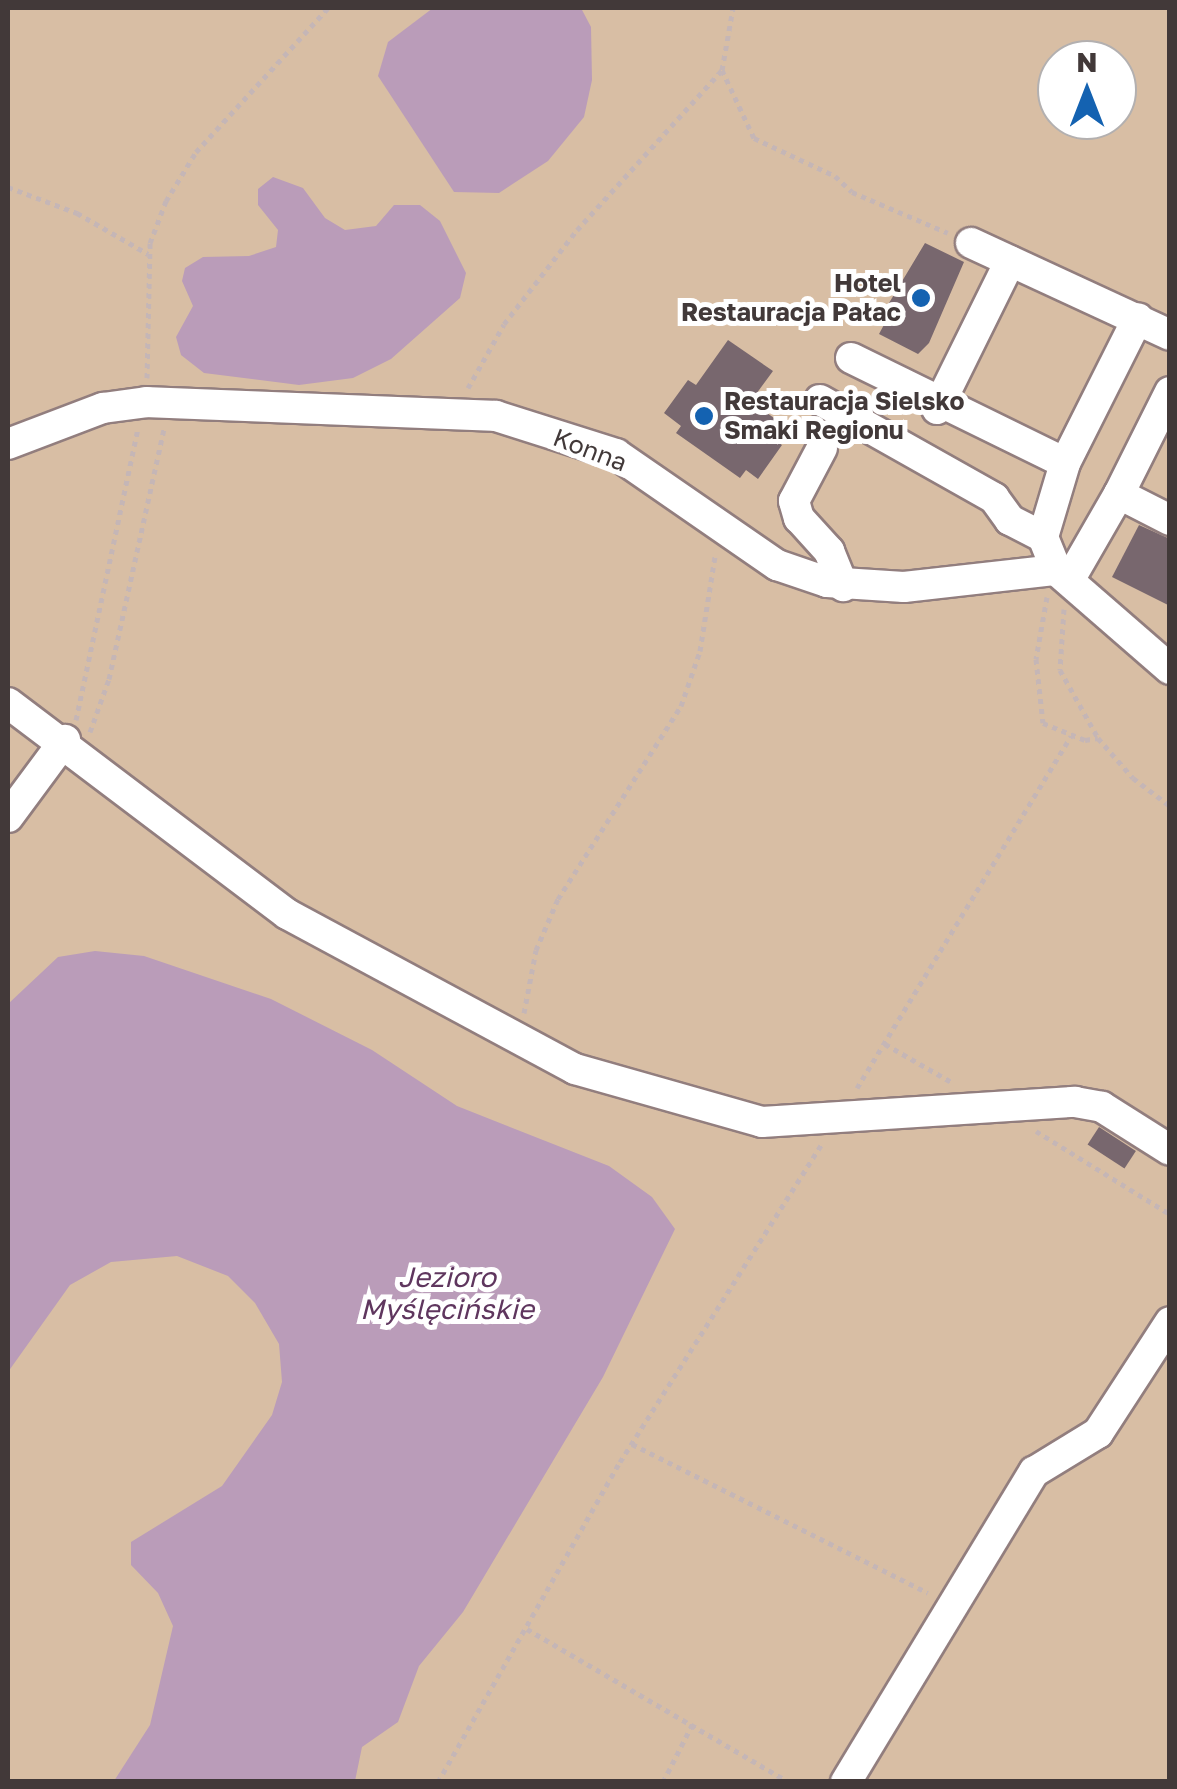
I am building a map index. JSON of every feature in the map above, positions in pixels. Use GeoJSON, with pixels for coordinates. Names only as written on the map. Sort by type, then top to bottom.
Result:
{"type":"FeatureCollection","features":[{"type":"Feature","properties":{"kind":"street"},"geometry":{"type":"LineString","coordinates":[[971,243],[1170,335]]}},
{"type":"Feature","properties":{"kind":"street"},"geometry":{"type":"LineString","coordinates":[[938,405],[1010,261]]}},
{"type":"Feature","properties":{"kind":"street"},"geometry":{"type":"LineString","coordinates":[[1043,537],[1065,463],[1138,318]]}},
{"type":"Feature","properties":{"kind":"street"},"geometry":{"type":"LineString","coordinates":[[852,358],[938,405],[1065,463]]}},
{"type":"Feature","properties":{"kind":"street"},"geometry":{"type":"LineString","coordinates":[[1064,574],[1119,494],[1170,392]]}},
{"type":"Feature","properties":{"kind":"street"},"geometry":{"type":"LineString","coordinates":[[820,400],[994,498],[1010,520],[1043,537],[1064,574],[1139,648],[1170,668]]}},
{"type":"Feature","properties":{"kind":"street","name":"Konna"},"geometry":{"type":"LineString","coordinates":[[8,444],[103,408],[146,405],[496,416],[616,454],[777,565],[842,586],[904,587],[1064,574]]}},
{"type":"Feature","properties":{"kind":"street"},"geometry":{"type":"LineString","coordinates":[[822,448],[794,501],[799,518],[828,552],[842,586]]}},
{"type":"Feature","properties":{"kind":"street"},"geometry":{"type":"LineString","coordinates":[[1119,494],[1170,520]]}},
{"type":"Feature","properties":{"kind":"street"},"geometry":{"type":"LineString","coordinates":[[8,703],[72,746],[287,914],[575,1070],[742,1118],[836,1121],[1075,1102],[1102,1108],[1170,1150]]}},
{"type":"Feature","properties":{"kind":"street"},"geometry":{"type":"LineString","coordinates":[[8,817],[72,746]]}},
{"type":"Feature","properties":{"kind":"street"},"geometry":{"type":"LineString","coordinates":[[846,1782],[1034,1472],[1098,1433],[1170,1322]]}},
{"type":"Feature","properties":{"kind":"path"},"geometry":{"type":"LineString","coordinates":[[72,746],[146,405],[149,255],[166,201],[196,152],[328,8]]}},
{"type":"Feature","properties":{"kind":"path"},"geometry":{"type":"LineString","coordinates":[[454,415],[504,324],[577,230],[722,70],[734,8]]}},
{"type":"Feature","properties":{"kind":"path"},"geometry":{"type":"LineString","coordinates":[[722,70],[754,138],[835,176],[852,192],[971,243]]}},
{"type":"Feature","properties":{"kind":"path"},"geometry":{"type":"LineString","coordinates":[[8,187],[77,213],[149,255]]}},
{"type":"Feature","properties":{"kind":"path"},"geometry":{"type":"LineString","coordinates":[[72,746],[108,679],[168,411],[146,405]]}},
{"type":"Feature","properties":{"kind":"path"},"geometry":{"type":"LineString","coordinates":[[521,1041],[536,950],[558,898],[680,706],[704,635],[717,520]]}},
{"type":"Feature","properties":{"kind":"path"},"geometry":{"type":"LineString","coordinates":[[1064,574],[1058,640],[1060,670],[1098,738],[1133,778],[1170,806]]}},
{"type":"Feature","properties":{"kind":"path"},"geometry":{"type":"LineString","coordinates":[[1043,618],[1036,659],[1042,723],[1071,736],[1098,738]]}},
{"type":"Feature","properties":{"kind":"path"},"geometry":{"type":"LineString","coordinates":[[438,1782],[632,1444],[836,1121],[1071,736]]}},
{"type":"Feature","properties":{"kind":"path"},"geometry":{"type":"LineString","coordinates":[[632,1444],[951,1605]]}},
{"type":"Feature","properties":{"kind":"path"},"geometry":{"type":"LineString","coordinates":[[527,1629],[790,1782]]}},
{"type":"Feature","properties":{"kind":"path"},"geometry":{"type":"LineString","coordinates":[[664,1782],[693,1724]]}},
{"type":"Feature","properties":{"kind":"shaded area"},"geometry":{"type":"Polygon","coordinates":[[[8,8],[1169,8],[1169,1781],[8,1782],[8,8]]]}},
{"type":"Feature","properties":{"kind":"water"},"geometry":{"type":"Polygon","coordinates":[[[433,8],[581,8],[591,27],[592,80],[584,117],[548,161],[499,193],[454,192],[378,76],[388,42],[433,8]]]}},
{"type":"Feature","properties":{"kind":"water"},"geometry":{"type":"Polygon","coordinates":[[[273,177],[303,188],[325,218],[345,230],[376,226],[394,205],[420,205],[440,221],[466,273],[460,298],[391,359],[353,378],[299,385],[204,373],[181,355],[176,337],[193,306],[182,281],[185,268],[203,257],[249,256],[276,247],[278,230],[258,205],[258,189],[273,177]]]}},
{"type":"Feature","properties":{"kind":"water","name":"Jezioro Myślęcińskie"},"geometry":{"type":"Polygon","coordinates":[[[95,951],[144,956],[271,999],[372,1050],[457,1106],[609,1166],[652,1197],[675,1229],[603,1377],[463,1612],[419,1666],[398,1722],[362,1747],[355,1781],[114,1781],[150,1725],[173,1626],[158,1593],[131,1565],[131,1542],[222,1486],[272,1415],[282,1382],[279,1344],[255,1303],[228,1276],[177,1256],[111,1262],[70,1285],[8,1372],[8,1004],[58,957],[95,951]]]}},
{"type":"Feature","properties":{"kind":"building","name":"Hotel Restauracja Pałac"},"geometry":{"type":"Polygon","coordinates":[[[925,243],[964,262],[929,343],[918,354],[879,334],[886,321],[880,318],[925,243]]]}},
{"type":"Feature","properties":{"kind":"building","name":"Restauracja Sielsko Smaki Regionu"},"geometry":{"type":"Polygon","coordinates":[[[728,340],[773,371],[751,401],[778,421],[768,435],[782,445],[758,479],[746,470],[740,478],[676,433],[681,426],[664,413],[688,380],[696,385],[728,340]]]}},
{"type":"Feature","properties":{"kind":"building"},"geometry":{"type":"Polygon","coordinates":[[[1139,525],[1170,539],[1170,606],[1112,577],[1139,525]]]}},
{"type":"Feature","properties":{"kind":"building"},"geometry":{"type":"Polygon","coordinates":[[[1099,1127],[1136,1151],[1124,1169],[1088,1145],[1099,1127]]]}},
{"type":"Feature","properties":{"kind":"place","name":"Hotel Restauracja Pałac"},"geometry":{"type":"Point","coordinates":[921,298]}},
{"type":"Feature","properties":{"kind":"place","name":"Restauracja Sielsko Smaki Regionu"},"geometry":{"type":"Point","coordinates":[704,416]}}]}
